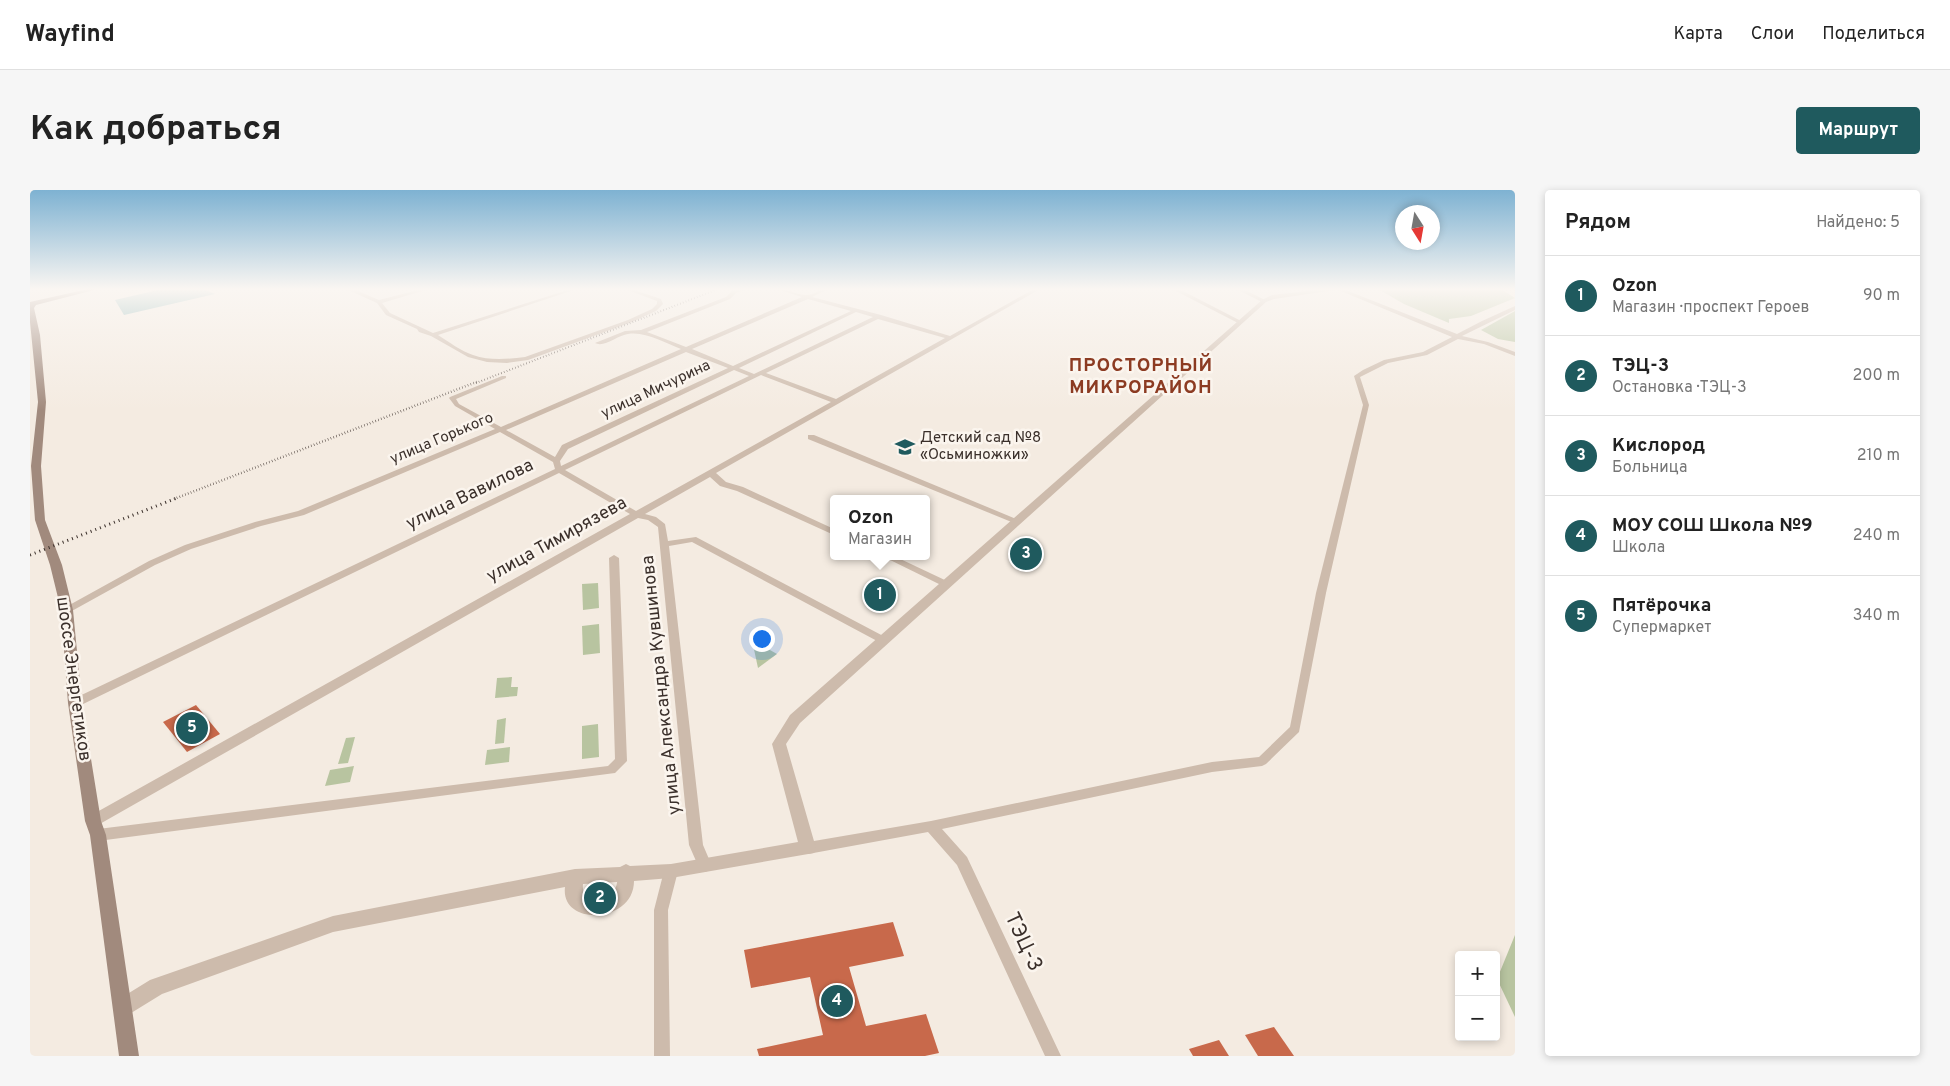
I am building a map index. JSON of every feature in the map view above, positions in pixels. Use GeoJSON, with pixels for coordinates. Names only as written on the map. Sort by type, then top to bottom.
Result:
{"type":"FeatureCollection","features":[{"type":"Feature","properties":{"kind":"main road","name":"шоссе Энергетиков"},"geometry":{"type":"LineString","coordinates":[[35,329],[42,402],[36,466],[40,520],[56,565],[67,610],[75,703],[93,821],[98,835],[124,1008],[128,1056]]}},
{"type":"Feature","properties":{"kind":"street"},"geometry":{"type":"LineString","coordinates":[[420,329],[470,356],[508,362],[526,359],[605,329]]}},
{"type":"Feature","properties":{"kind":"street"},"geometry":{"type":"LineString","coordinates":[[433,335],[450,329]]}},
{"type":"Feature","properties":{"kind":"street"},"geometry":{"type":"LineString","coordinates":[[598,343],[627,332],[642,332],[649,329]]}},
{"type":"Feature","properties":{"kind":"street","name":"улица Горького"},"geometry":{"type":"LineString","coordinates":[[67,610],[152,563],[188,547],[258,524],[301,513],[500,430],[730,329]]}},
{"type":"Feature","properties":{"kind":"street","name":"улица Мичурина"},"geometry":{"type":"LineString","coordinates":[[558,466],[565,447],[815,329]]}},
{"type":"Feature","properties":{"kind":"street","name":"улица Вавилова"},"geometry":{"type":"LineString","coordinates":[[75,703],[558,466],[852,329]]}},
{"type":"Feature","properties":{"kind":"street"},"geometry":{"type":"LineString","coordinates":[[923,329],[951,338]]}},
{"type":"Feature","properties":{"kind":"street","name":"улица Тимирязева"},"geometry":{"type":"LineString","coordinates":[[93,821],[966,329]]}},
{"type":"Feature","properties":{"kind":"street"},"geometry":{"type":"LineString","coordinates":[[808,848],[779,744],[795,719],[1232,329]]}},
{"type":"Feature","properties":{"kind":"street"},"geometry":{"type":"LineString","coordinates":[[1439,329],[1458,337],[1486,343],[1515,354]]}},
{"type":"Feature","properties":{"kind":"street"},"geometry":{"type":"LineString","coordinates":[[124,1008],[157,987],[332,924],[575,876],[671,871],[808,848],[931,826],[1212,767],[1262,761],[1295,728],[1321,593],[1366,405],[1357,376],[1386,361],[1426,354],[1471,329]]}},
{"type":"Feature","properties":{"kind":"street"},"geometry":{"type":"LineString","coordinates":[[642,332],[732,368],[837,402]]}},
{"type":"Feature","properties":{"kind":"street"},"geometry":{"type":"LineString","coordinates":[[504,377],[452,398],[457,405],[637,515]]}},
{"type":"Feature","properties":{"kind":"street"},"geometry":{"type":"LineString","coordinates":[[811,437],[1017,521]]}},
{"type":"Feature","properties":{"kind":"street"},"geometry":{"type":"LineString","coordinates":[[711,473],[723,484],[740,489],[830,530]]}},
{"type":"Feature","properties":{"kind":"street","name":"улица Александра Кувшинова"},"geometry":{"type":"LineString","coordinates":[[637,515],[646,515],[656,520],[662,526],[696,845],[705,866]]}},
{"type":"Feature","properties":{"kind":"street"},"geometry":{"type":"LineString","coordinates":[[664,544],[693,539],[883,640]]}},
{"type":"Feature","properties":{"kind":"street"},"geometry":{"type":"LineString","coordinates":[[98,835],[611,770],[621,761],[614,558]]}},
{"type":"Feature","properties":{"kind":"street"},"geometry":{"type":"LineString","coordinates":[[895,560],[946,584]]}},
{"type":"Feature","properties":{"kind":"street","name":"ТЭЦ-3"},"geometry":{"type":"LineString","coordinates":[[931,826],[962,861],[1052,1056]]}},
{"type":"Feature","properties":{"kind":"street"},"geometry":{"type":"LineString","coordinates":[[662,1056],[661,910],[671,871]]}},
{"type":"Feature","properties":{"kind":"street"},"geometry":{"type":"LineString","coordinates":[[575,876],[572,885],[576,900],[582,905],[599,908],[608,906],[622,895],[626,887],[626,872]]}},
{"type":"Feature","properties":{"kind":"green space"},"geometry":{"type":"Polygon","coordinates":[[[1515,329],[1515,342],[1498,339],[1481,330],[1515,329]]]}},
{"type":"Feature","properties":{"kind":"green space"},"geometry":{"type":"Polygon","coordinates":[[[598,583],[599,608],[583,610],[582,584],[598,583]]]}},
{"type":"Feature","properties":{"kind":"green space"},"geometry":{"type":"Polygon","coordinates":[[[599,624],[600,653],[583,655],[582,626],[599,624]]]}},
{"type":"Feature","properties":{"kind":"green space"},"geometry":{"type":"Polygon","coordinates":[[[752,640],[777,654],[758,668],[752,640]]]}},
{"type":"Feature","properties":{"kind":"green space"},"geometry":{"type":"Polygon","coordinates":[[[512,677],[511,687],[518,687],[517,696],[495,698],[497,678],[512,677]]]}},
{"type":"Feature","properties":{"kind":"green space"},"geometry":{"type":"Polygon","coordinates":[[[506,718],[504,743],[495,744],[497,720],[506,718]]]}},
{"type":"Feature","properties":{"kind":"green space"},"geometry":{"type":"Polygon","coordinates":[[[598,724],[599,757],[582,759],[582,726],[598,724]]]}},
{"type":"Feature","properties":{"kind":"green space"},"geometry":{"type":"Polygon","coordinates":[[[355,737],[348,763],[338,764],[346,738],[355,737]]]}},
{"type":"Feature","properties":{"kind":"green space"},"geometry":{"type":"Polygon","coordinates":[[[510,747],[509,762],[485,765],[487,750],[510,747]]]}},
{"type":"Feature","properties":{"kind":"green space"},"geometry":{"type":"Polygon","coordinates":[[[354,766],[350,782],[325,786],[330,770],[354,766]]]}},
{"type":"Feature","properties":{"kind":"green space"},"geometry":{"type":"Polygon","coordinates":[[[1515,935],[1515,1017],[1500,985],[1500,972],[1515,935]]]}},
{"type":"Feature","properties":{"kind":"building"},"geometry":{"type":"Polygon","coordinates":[[[196,705],[220,734],[187,752],[163,722],[196,705]]]}},
{"type":"Feature","properties":{"kind":"building"},"geometry":{"type":"Polygon","coordinates":[[[893,922],[904,956],[849,967],[866,1026],[926,1014],[939,1053],[925,1056],[759,1056],[757,1049],[823,1035],[810,977],[751,988],[744,950],[893,922]]]}},
{"type":"Feature","properties":{"kind":"building"},"geometry":{"type":"Polygon","coordinates":[[[1274,1027],[1294,1056],[1258,1056],[1245,1035],[1274,1027]]]}},
{"type":"Feature","properties":{"kind":"building"},"geometry":{"type":"Polygon","coordinates":[[[1219,1040],[1229,1056],[1193,1056],[1189,1049],[1219,1040]]]}},
{"type":"Feature","properties":{"kind":"railway"},"geometry":{"type":"LineString","coordinates":[[476,383],[614,329]]}},
{"type":"Feature","properties":{"kind":"railway"},"geometry":{"type":"LineString","coordinates":[[174,499],[479,381]]}},
{"type":"Feature","properties":{"kind":"railway"},"geometry":{"type":"LineString","coordinates":[[30,555],[177,498]]}},
{"type":"Feature","properties":{"kind":"place","name":"Детский сад №8 «Осьминожки»"},"geometry":{"type":"Point","coordinates":[905,447]}},
{"type":"Feature","properties":{"kind":"place","name":"Кислород"},"geometry":{"type":"Point","coordinates":[1026,554]}},
{"type":"Feature","properties":{"kind":"place","name":"Ozon"},"geometry":{"type":"Point","coordinates":[880,595]}},
{"type":"Feature","properties":{"kind":"place","name":"Пятёрочка"},"geometry":{"type":"Point","coordinates":[192,728]}},
{"type":"Feature","properties":{"kind":"place","name":"ТЭЦ-3"},"geometry":{"type":"Point","coordinates":[600,898]}},
{"type":"Feature","properties":{"kind":"place","name":"МОУ СОШ Школа №9"},"geometry":{"type":"Point","coordinates":[837,1001]}},
{"type":"Feature","properties":{"kind":"district","name":"ПРОСТОРНЫЙ МИКРОРАЙОН"},"geometry":{"type":"Point","coordinates":[1141,377]}}]}
